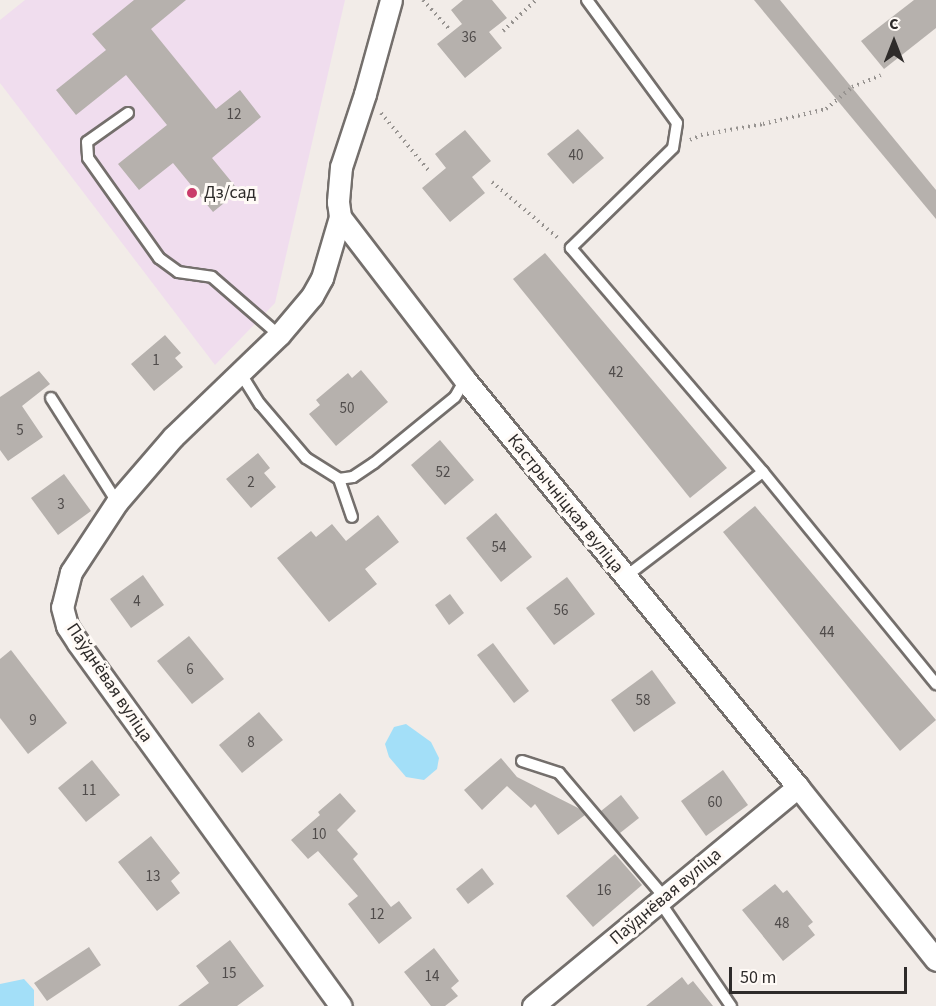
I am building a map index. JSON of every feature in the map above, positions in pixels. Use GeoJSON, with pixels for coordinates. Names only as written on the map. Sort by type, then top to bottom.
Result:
{"type":"FeatureCollection","features":[{"type":"Feature","properties":{"kind":"street"},"geometry":{"type":"LineString","coordinates":[[340,217],[340,167],[365,94],[391,0]]}},
{"type":"Feature","properties":{"kind":"street","name":"Паўднёвая вуліца"},"geometry":{"type":"LineString","coordinates":[[340,217],[322,278],[279,335],[173,437],[117,502],[71,572],[62,607],[67,626],[341,1006]]}},
{"type":"Feature","properties":{"kind":"street","name":"Кастрычніцкая вуліца"},"geometry":{"type":"LineString","coordinates":[[340,217],[465,380],[798,787],[936,960]]}},
{"type":"Feature","properties":{"kind":"street","name":"Паўднёвая вуліца"},"geometry":{"type":"LineString","coordinates":[[533,1006],[798,787]]}},
{"type":"Feature","properties":{"kind":"lane"},"geometry":{"type":"LineString","coordinates":[[587,0],[676,123],[673,148],[570,248],[763,472],[936,684]]}},
{"type":"Feature","properties":{"kind":"lane"},"geometry":{"type":"LineString","coordinates":[[128,112],[87,142],[88,158],[159,258],[177,272],[212,277],[279,335]]}},
{"type":"Feature","properties":{"kind":"lane"},"geometry":{"type":"LineString","coordinates":[[241,374],[260,404],[306,458],[339,479],[352,518]]}},
{"type":"Feature","properties":{"kind":"lane"},"geometry":{"type":"LineString","coordinates":[[339,479],[352,477],[374,463],[455,397],[465,380]]}},
{"type":"Feature","properties":{"kind":"lane"},"geometry":{"type":"LineString","coordinates":[[51,398],[117,502]]}},
{"type":"Feature","properties":{"kind":"lane"},"geometry":{"type":"LineString","coordinates":[[625,578],[763,472]]}},
{"type":"Feature","properties":{"kind":"lane"},"geometry":{"type":"LineString","coordinates":[[522,761],[559,773],[662,900],[731,1006]]}},
{"type":"Feature","properties":{"kind":"path"},"geometry":{"type":"LineString","coordinates":[[423,0],[449,28]]}},
{"type":"Feature","properties":{"kind":"path"},"geometry":{"type":"LineString","coordinates":[[503,31],[536,0]]}},
{"type":"Feature","properties":{"kind":"path"},"geometry":{"type":"LineString","coordinates":[[673,148],[701,135],[764,124],[826,109],[852,87],[881,75]]}},
{"type":"Feature","properties":{"kind":"path"},"geometry":{"type":"LineString","coordinates":[[365,94],[429,171]]}},
{"type":"Feature","properties":{"kind":"path"},"geometry":{"type":"LineString","coordinates":[[492,182],[570,248]]}},
{"type":"Feature","properties":{"kind":"shaded area","name":"Дз/сад"},"geometry":{"type":"Polygon","coordinates":[[[25,0],[345,0],[275,303],[215,365],[0,83],[0,20],[25,0]]]}},
{"type":"Feature","properties":{"kind":"water"},"geometry":{"type":"Polygon","coordinates":[[[406,724],[431,742],[439,758],[437,769],[424,780],[406,777],[389,757],[385,744],[394,727],[406,724]]]}},
{"type":"Feature","properties":{"kind":"water"},"geometry":{"type":"Polygon","coordinates":[[[24,979],[34,990],[34,1006],[0,1006],[0,984],[24,979]]]}},
{"type":"Feature","properties":{"kind":"building"},"geometry":{"type":"Polygon","coordinates":[[[134,0],[186,0],[151,29],[216,109],[240,90],[261,117],[212,158],[239,191],[213,212],[173,163],[139,190],[118,164],[167,125],[126,75],[76,115],[56,90],[106,50],[92,34],[134,0]]]}},
{"type":"Feature","properties":{"kind":"building"},"geometry":{"type":"Polygon","coordinates":[[[463,0],[492,0],[507,18],[489,32],[502,48],[465,78],[437,44],[462,24],[451,10],[463,0]]]}},
{"type":"Feature","properties":{"kind":"building"},"geometry":{"type":"Polygon","coordinates":[[[754,0],[780,0],[936,190],[936,219],[754,0]]]}},
{"type":"Feature","properties":{"kind":"building"},"geometry":{"type":"Polygon","coordinates":[[[914,0],[936,0],[936,28],[884,69],[861,41],[914,0]]]}},
{"type":"Feature","properties":{"kind":"building"},"geometry":{"type":"Polygon","coordinates":[[[578,129],[604,158],[573,184],[547,154],[578,129]]]}},
{"type":"Feature","properties":{"kind":"building"},"geometry":{"type":"Polygon","coordinates":[[[465,130],[491,161],[472,177],[485,193],[450,222],[422,188],[446,168],[435,154],[465,130]]]}},
{"type":"Feature","properties":{"kind":"building"},"geometry":{"type":"Polygon","coordinates":[[[545,253],[727,468],[690,498],[513,279],[545,253]]]}},
{"type":"Feature","properties":{"kind":"building"},"geometry":{"type":"Polygon","coordinates":[[[165,335],[181,353],[175,358],[183,367],[154,391],[131,364],[165,335]]]}},
{"type":"Feature","properties":{"kind":"building"},"geometry":{"type":"Polygon","coordinates":[[[361,370],[388,402],[336,446],[309,414],[320,405],[316,400],[348,373],[352,378],[361,370]]]}},
{"type":"Feature","properties":{"kind":"building"},"geometry":{"type":"Polygon","coordinates":[[[39,371],[50,384],[22,406],[43,437],[8,461],[0,450],[0,397],[39,371]]]}},
{"type":"Feature","properties":{"kind":"building"},"geometry":{"type":"Polygon","coordinates":[[[440,440],[474,480],[445,505],[411,465],[440,440]]]}},
{"type":"Feature","properties":{"kind":"building"},"geometry":{"type":"Polygon","coordinates":[[[258,453],[270,468],[264,473],[276,487],[251,508],[226,479],[258,453]]]}},
{"type":"Feature","properties":{"kind":"building"},"geometry":{"type":"Polygon","coordinates":[[[64,474],[91,511],[58,535],[31,498],[64,474]]]}},
{"type":"Feature","properties":{"kind":"building"},"geometry":{"type":"Polygon","coordinates":[[[755,506],[936,720],[900,751],[723,532],[755,506]]]}},
{"type":"Feature","properties":{"kind":"building"},"geometry":{"type":"Polygon","coordinates":[[[496,513],[532,557],[501,582],[466,538],[496,513]]]}},
{"type":"Feature","properties":{"kind":"building"},"geometry":{"type":"Polygon","coordinates":[[[378,515],[399,542],[365,569],[377,584],[329,622],[277,558],[311,531],[316,537],[332,524],[346,541],[378,515]]]}},
{"type":"Feature","properties":{"kind":"building"},"geometry":{"type":"Polygon","coordinates":[[[143,575],[164,605],[131,628],[110,599],[143,575]]]}},
{"type":"Feature","properties":{"kind":"building"},"geometry":{"type":"Polygon","coordinates":[[[567,577],[595,614],[554,645],[526,608],[567,577]]]}},
{"type":"Feature","properties":{"kind":"building"},"geometry":{"type":"Polygon","coordinates":[[[450,594],[464,613],[449,625],[435,605],[450,594]]]}},
{"type":"Feature","properties":{"kind":"building"},"geometry":{"type":"Polygon","coordinates":[[[189,636],[224,679],[192,704],[157,661],[189,636]]]}},
{"type":"Feature","properties":{"kind":"building"},"geometry":{"type":"Polygon","coordinates":[[[493,643],[529,691],[514,703],[477,655],[493,643]]]}},
{"type":"Feature","properties":{"kind":"building"},"geometry":{"type":"Polygon","coordinates":[[[11,650],[67,723],[28,754],[0,718],[0,659],[11,650]]]}},
{"type":"Feature","properties":{"kind":"building"},"geometry":{"type":"Polygon","coordinates":[[[652,670],[676,703],[634,732],[611,700],[652,670]]]}},
{"type":"Feature","properties":{"kind":"building"},"geometry":{"type":"Polygon","coordinates":[[[259,712],[283,740],[242,773],[219,745],[259,712]]]}},
{"type":"Feature","properties":{"kind":"building"},"geometry":{"type":"Polygon","coordinates":[[[501,758],[517,777],[580,809],[585,815],[558,835],[535,804],[531,808],[507,786],[482,810],[464,790],[501,758]]]}},
{"type":"Feature","properties":{"kind":"building"},"geometry":{"type":"Polygon","coordinates":[[[92,760],[120,795],[86,822],[58,788],[92,760]]]}},
{"type":"Feature","properties":{"kind":"building"},"geometry":{"type":"Polygon","coordinates":[[[723,770],[748,805],[706,836],[681,801],[723,770]]]}},
{"type":"Feature","properties":{"kind":"building"},"geometry":{"type":"Polygon","coordinates":[[[340,793],[356,811],[337,830],[358,854],[353,859],[391,907],[399,901],[412,918],[379,944],[348,904],[358,896],[318,851],[308,859],[291,840],[320,815],[318,812],[340,793]]]}},
{"type":"Feature","properties":{"kind":"building"},"geometry":{"type":"Polygon","coordinates":[[[621,795],[639,818],[620,833],[601,811],[621,795]]]}},
{"type":"Feature","properties":{"kind":"building"},"geometry":{"type":"Polygon","coordinates":[[[151,836],[180,873],[171,881],[180,893],[157,911],[118,862],[151,836]]]}},
{"type":"Feature","properties":{"kind":"building"},"geometry":{"type":"Polygon","coordinates":[[[615,854],[642,885],[593,927],[566,896],[615,854]]]}},
{"type":"Feature","properties":{"kind":"building"},"geometry":{"type":"Polygon","coordinates":[[[482,868],[494,884],[468,904],[456,889],[482,868]]]}},
{"type":"Feature","properties":{"kind":"building"},"geometry":{"type":"Polygon","coordinates":[[[775,884],[783,893],[787,890],[813,922],[808,926],[815,935],[783,961],[742,910],[775,884]]]}},
{"type":"Feature","properties":{"kind":"building"},"geometry":{"type":"Polygon","coordinates":[[[230,940],[264,986],[237,1006],[178,1006],[209,983],[196,966],[230,940]]]}},
{"type":"Feature","properties":{"kind":"building"},"geometry":{"type":"Polygon","coordinates":[[[89,947],[101,965],[47,1001],[34,983],[89,947]]]}},
{"type":"Feature","properties":{"kind":"building"},"geometry":{"type":"Polygon","coordinates":[[[434,948],[459,981],[451,988],[458,996],[445,1006],[431,1006],[404,972],[434,948]]]}},
{"type":"Feature","properties":{"kind":"building"},"geometry":{"type":"Polygon","coordinates":[[[682,977],[688,985],[693,981],[713,1006],[646,1006],[682,977]]]}},
{"type":"Feature","properties":{"kind":"place","name":"Дз/сад"},"geometry":{"type":"Point","coordinates":[192,193]}}]}
